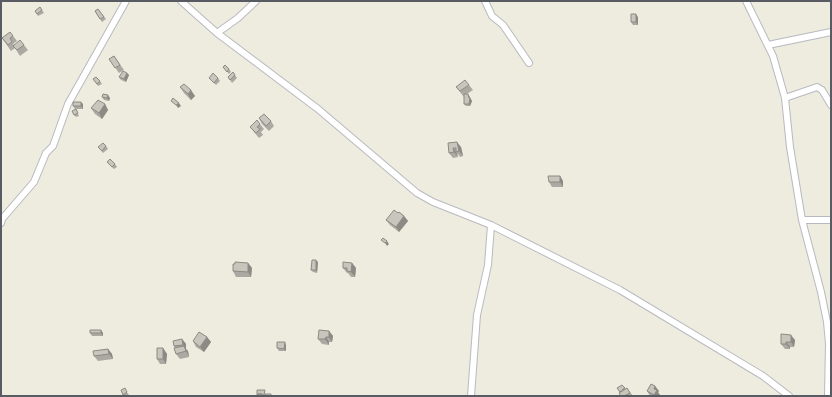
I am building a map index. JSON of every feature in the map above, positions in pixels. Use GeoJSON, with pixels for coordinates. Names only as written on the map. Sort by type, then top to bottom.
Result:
{"type":"FeatureCollection","features":[{"type":"Feature","properties":{"kind":"street"},"geometry":{"type":"LineString","coordinates":[[1,223],[2,219],[34,182],[46,153],[53,146],[68,104],[126,1]]}},
{"type":"Feature","properties":{"kind":"street"},"geometry":{"type":"LineString","coordinates":[[180,1],[216,33],[318,109],[417,193],[433,202],[491,225],[620,290],[763,376],[789,396]]}},
{"type":"Feature","properties":{"kind":"street"},"geometry":{"type":"LineString","coordinates":[[216,33],[238,18],[256,1]]}},
{"type":"Feature","properties":{"kind":"street"},"geometry":{"type":"LineString","coordinates":[[485,1],[492,16],[503,25],[529,63]]}},
{"type":"Feature","properties":{"kind":"street"},"geometry":{"type":"LineString","coordinates":[[746,1],[768,45],[785,98],[790,147],[802,220],[821,292],[827,322],[829,344],[828,396]]}},
{"type":"Feature","properties":{"kind":"street"},"geometry":{"type":"LineString","coordinates":[[768,45],[831,32]]}},
{"type":"Feature","properties":{"kind":"street"},"geometry":{"type":"LineString","coordinates":[[785,98],[816,87],[822,90],[831,105]]}},
{"type":"Feature","properties":{"kind":"street"},"geometry":{"type":"LineString","coordinates":[[802,220],[831,220]]}},
{"type":"Feature","properties":{"kind":"street"},"geometry":{"type":"LineString","coordinates":[[470,396],[477,315],[488,264],[491,225]]}},
{"type":"Feature","properties":{"kind":"building"},"geometry":{"type":"Polygon","coordinates":[[[40,7],[42,10],[37,14],[35,11],[40,7]]]}},
{"type":"Feature","properties":{"kind":"building"},"geometry":{"type":"Polygon","coordinates":[[[98,9],[104,17],[100,19],[95,11],[98,9]]]}},
{"type":"Feature","properties":{"kind":"building"},"geometry":{"type":"Polygon","coordinates":[[[631,14],[636,14],[636,22],[631,22],[631,14]]]}},
{"type":"Feature","properties":{"kind":"building"},"geometry":{"type":"Polygon","coordinates":[[[10,32],[13,36],[10,38],[12,42],[8,45],[2,38],[10,32]]]}},
{"type":"Feature","properties":{"kind":"building"},"geometry":{"type":"Polygon","coordinates":[[[20,40],[24,45],[17,50],[13,46],[20,40]]]}},
{"type":"Feature","properties":{"kind":"building"},"geometry":{"type":"Polygon","coordinates":[[[114,56],[120,65],[115,68],[109,59],[114,56]]]}},
{"type":"Feature","properties":{"kind":"building"},"geometry":{"type":"Polygon","coordinates":[[[225,65],[229,69],[227,72],[223,67],[225,65]]]}},
{"type":"Feature","properties":{"kind":"building"},"geometry":{"type":"Polygon","coordinates":[[[123,71],[127,73],[124,79],[119,77],[123,71]]]}},
{"type":"Feature","properties":{"kind":"building"},"geometry":{"type":"Polygon","coordinates":[[[233,72],[235,75],[230,80],[228,77],[233,72]]]}},
{"type":"Feature","properties":{"kind":"building"},"geometry":{"type":"Polygon","coordinates":[[[213,73],[218,78],[214,83],[209,78],[213,73]]]}},
{"type":"Feature","properties":{"kind":"building"},"geometry":{"type":"Polygon","coordinates":[[[96,77],[100,81],[97,84],[93,79],[96,77]]]}},
{"type":"Feature","properties":{"kind":"building"},"geometry":{"type":"Polygon","coordinates":[[[465,80],[469,85],[460,91],[456,87],[465,80]]]}},
{"type":"Feature","properties":{"kind":"building"},"geometry":{"type":"Polygon","coordinates":[[[184,84],[191,90],[188,94],[180,87],[184,84]]]}},
{"type":"Feature","properties":{"kind":"building"},"geometry":{"type":"Polygon","coordinates":[[[103,94],[108,95],[107,98],[102,97],[103,94]]]}},
{"type":"Feature","properties":{"kind":"building"},"geometry":{"type":"Polygon","coordinates":[[[464,94],[468,94],[470,98],[469,104],[464,104],[464,94]]]}},
{"type":"Feature","properties":{"kind":"building"},"geometry":{"type":"Polygon","coordinates":[[[173,98],[179,103],[176,105],[171,101],[173,98]]]}},
{"type":"Feature","properties":{"kind":"building"},"geometry":{"type":"Polygon","coordinates":[[[98,100],[105,104],[99,113],[91,108],[98,100]]]}},
{"type":"Feature","properties":{"kind":"building"},"geometry":{"type":"Polygon","coordinates":[[[73,102],[81,102],[81,106],[73,106],[73,102]]]}},
{"type":"Feature","properties":{"kind":"building"},"geometry":{"type":"Polygon","coordinates":[[[76,109],[78,113],[74,115],[72,111],[76,109]]]}},
{"type":"Feature","properties":{"kind":"building"},"geometry":{"type":"Polygon","coordinates":[[[264,114],[271,121],[266,126],[259,118],[264,114]]]}},
{"type":"Feature","properties":{"kind":"building"},"geometry":{"type":"Polygon","coordinates":[[[257,120],[260,124],[257,127],[260,129],[256,133],[250,127],[257,120]]]}},
{"type":"Feature","properties":{"kind":"building"},"geometry":{"type":"Polygon","coordinates":[[[457,142],[459,151],[456,152],[456,148],[453,148],[454,152],[449,153],[448,143],[457,142]]]}},
{"type":"Feature","properties":{"kind":"building"},"geometry":{"type":"Polygon","coordinates":[[[103,143],[106,146],[102,151],[98,147],[103,143]]]}},
{"type":"Feature","properties":{"kind":"building"},"geometry":{"type":"Polygon","coordinates":[[[110,159],[115,164],[112,167],[107,162],[110,159]]]}},
{"type":"Feature","properties":{"kind":"building"},"geometry":{"type":"Polygon","coordinates":[[[548,176],[560,176],[560,182],[549,182],[548,176]]]}},
{"type":"Feature","properties":{"kind":"building"},"geometry":{"type":"Polygon","coordinates":[[[394,210],[404,216],[396,227],[386,220],[394,210]]]}},
{"type":"Feature","properties":{"kind":"building"},"geometry":{"type":"Polygon","coordinates":[[[383,238],[387,241],[385,243],[381,240],[383,238]]]}},
{"type":"Feature","properties":{"kind":"building"},"geometry":{"type":"Polygon","coordinates":[[[312,260],[316,260],[316,270],[311,270],[312,260]]]}},
{"type":"Feature","properties":{"kind":"building"},"geometry":{"type":"Polygon","coordinates":[[[235,262],[248,263],[248,272],[233,271],[233,264],[235,264],[235,262]]]}},
{"type":"Feature","properties":{"kind":"building"},"geometry":{"type":"Polygon","coordinates":[[[343,262],[352,263],[351,272],[347,271],[347,268],[343,268],[343,262]]]}},
{"type":"Feature","properties":{"kind":"building"},"geometry":{"type":"Polygon","coordinates":[[[90,330],[101,330],[101,333],[90,333],[90,330]]]}},
{"type":"Feature","properties":{"kind":"building"},"geometry":{"type":"Polygon","coordinates":[[[319,330],[329,331],[329,337],[326,337],[325,339],[318,339],[319,330]]]}},
{"type":"Feature","properties":{"kind":"building"},"geometry":{"type":"Polygon","coordinates":[[[199,332],[207,337],[200,347],[193,341],[199,332]]]}},
{"type":"Feature","properties":{"kind":"building"},"geometry":{"type":"Polygon","coordinates":[[[781,334],[791,335],[791,342],[781,344],[781,334]]]}},
{"type":"Feature","properties":{"kind":"building"},"geometry":{"type":"Polygon","coordinates":[[[182,339],[183,345],[174,346],[173,341],[182,339]]]}},
{"type":"Feature","properties":{"kind":"building"},"geometry":{"type":"Polygon","coordinates":[[[277,342],[285,342],[284,349],[277,348],[277,342]]]}},
{"type":"Feature","properties":{"kind":"building"},"geometry":{"type":"Polygon","coordinates":[[[184,346],[186,351],[176,354],[174,348],[184,346]]]}},
{"type":"Feature","properties":{"kind":"building"},"geometry":{"type":"Polygon","coordinates":[[[157,348],[163,348],[163,359],[157,359],[157,348]]]}},
{"type":"Feature","properties":{"kind":"building"},"geometry":{"type":"Polygon","coordinates":[[[108,349],[109,354],[94,356],[93,351],[108,349]]]}},
{"type":"Feature","properties":{"kind":"building"},"geometry":{"type":"Polygon","coordinates":[[[651,384],[655,386],[654,389],[657,390],[654,395],[647,391],[651,384]]]}},
{"type":"Feature","properties":{"kind":"building"},"geometry":{"type":"Polygon","coordinates":[[[622,385],[625,388],[620,392],[617,388],[622,385]]]}},
{"type":"Feature","properties":{"kind":"building"},"geometry":{"type":"Polygon","coordinates":[[[125,388],[127,392],[123,395],[121,390],[125,388]]]}},
{"type":"Feature","properties":{"kind":"building"},"geometry":{"type":"Polygon","coordinates":[[[627,388],[630,393],[621,396],[619,393],[627,388]]]}},
{"type":"Feature","properties":{"kind":"building"},"geometry":{"type":"Polygon","coordinates":[[[257,390],[265,390],[264,395],[257,395],[257,390]]]}},
{"type":"Feature","properties":{"kind":"building"},"geometry":{"type":"Polygon","coordinates":[[[265,394],[271,394],[271,396],[265,396],[265,394]]]}}]}
